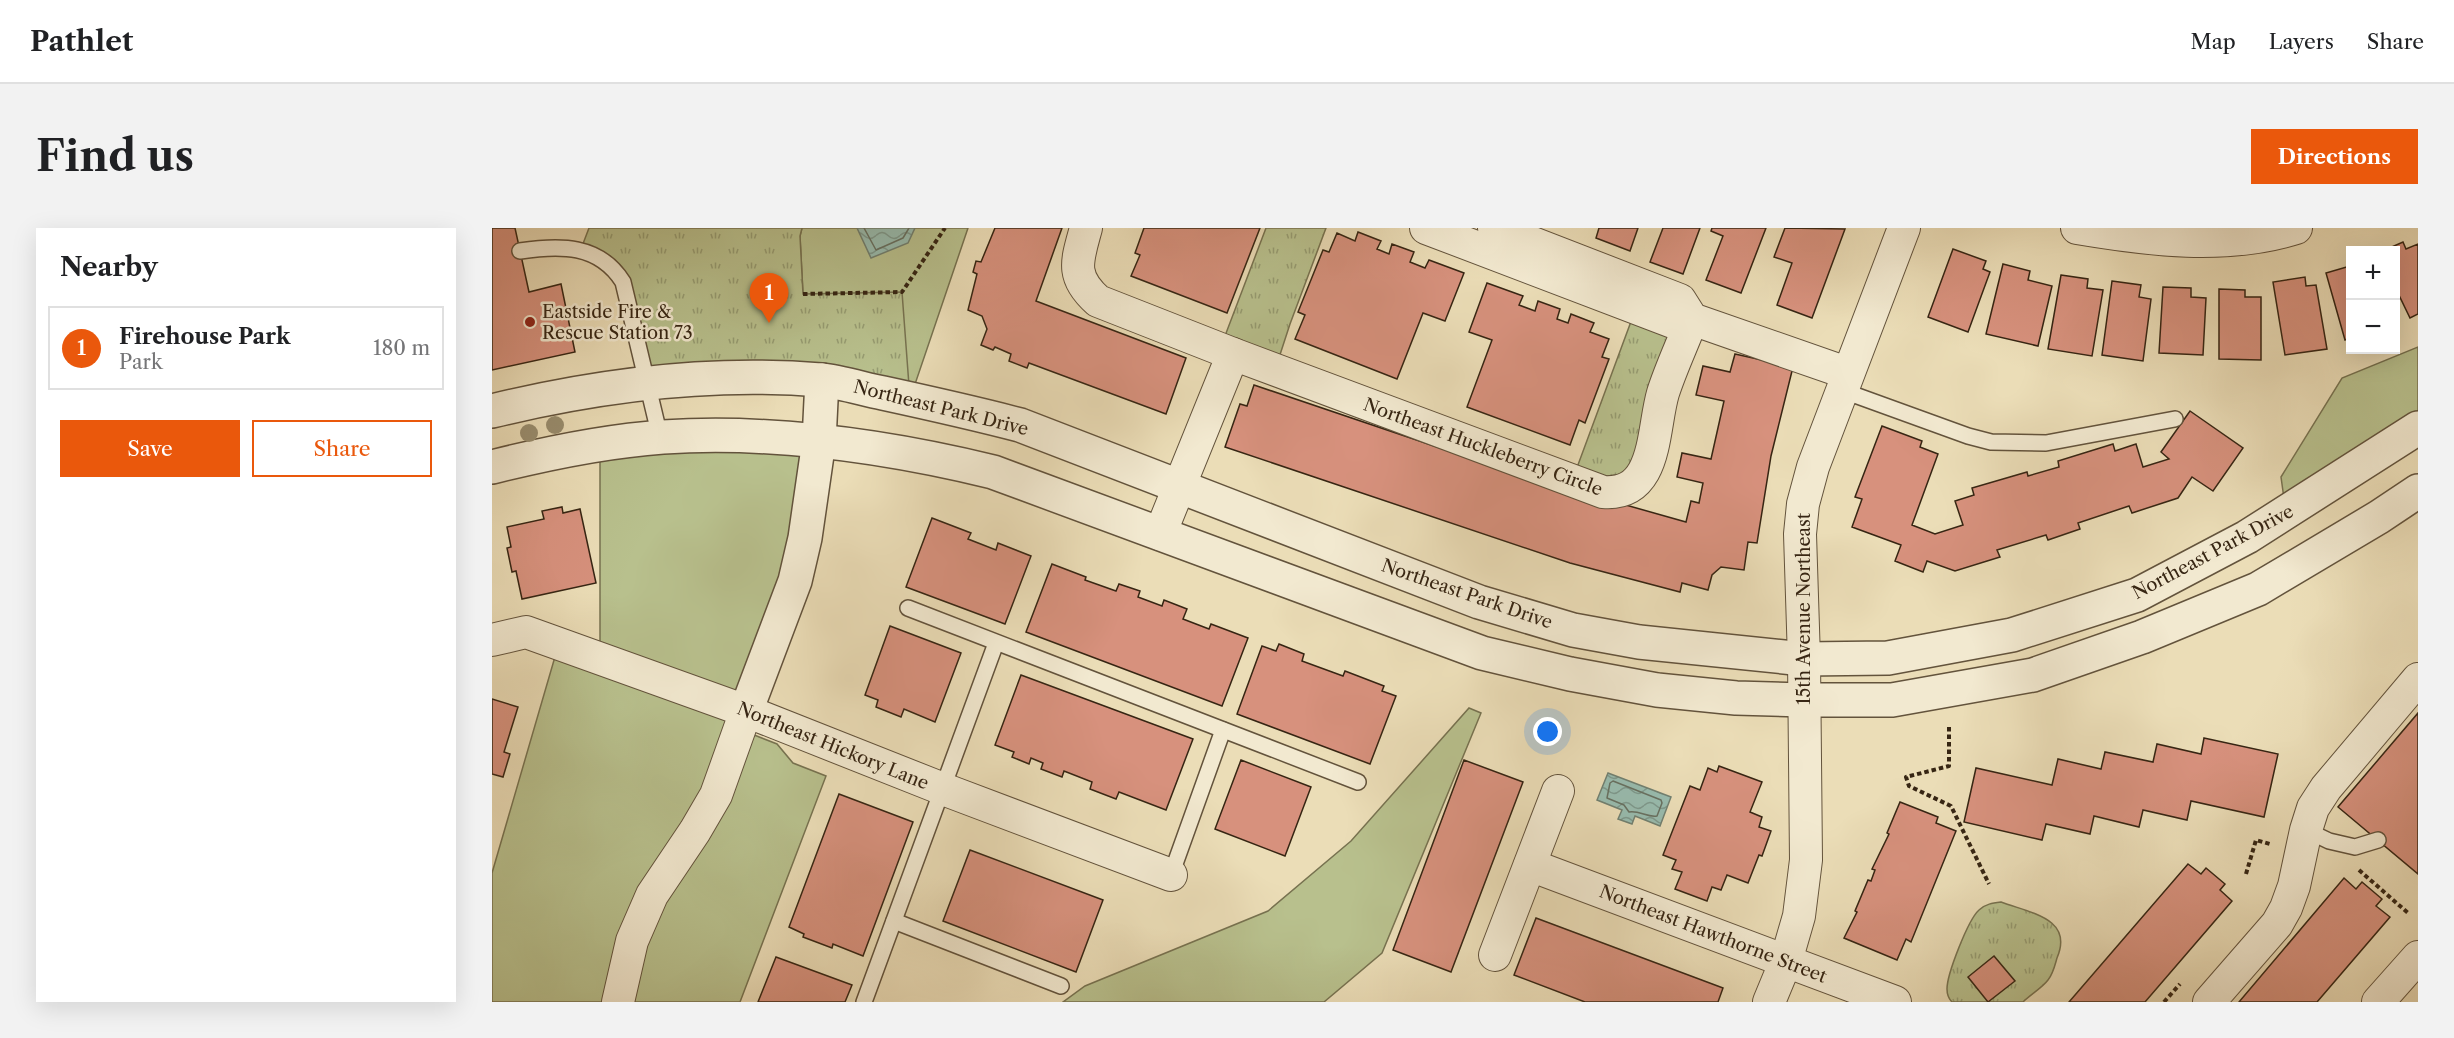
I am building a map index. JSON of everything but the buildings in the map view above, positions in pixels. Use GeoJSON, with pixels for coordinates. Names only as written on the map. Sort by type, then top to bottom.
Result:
{"type":"FeatureCollection","features":[{"type":"Feature","properties":{"kind":"street","name":"Northeast Huckleberry Circle"},"geometry":{"type":"LineString","coordinates":[[1086,228],[1077,260],[1078,276],[1084,289],[1098,301],[1233,354],[1603,492],[1618,493],[1633,484],[1639,478],[1653,452],[1656,420],[1664,392],[1692,319]]}},
{"type":"Feature","properties":{"kind":"street"},"geometry":{"type":"LineString","coordinates":[[1426,228],[1673,322],[1692,319],[1844,381]]}},
{"type":"Feature","properties":{"kind":"street"},"geometry":{"type":"LineString","coordinates":[[1494,228],[1680,300],[1692,319]]}},
{"type":"Feature","properties":{"kind":"street","name":"15th Avenue Northeast"},"geometry":{"type":"LineString","coordinates":[[1769,1002],[1799,916],[1806,860],[1800,534],[1803,504],[1813,467],[1844,381],[1904,228]]}},
{"type":"Feature","properties":{"kind":"street"},"geometry":{"type":"LineString","coordinates":[[2077,228],[2155,239],[2206,241],[2278,234],[2296,228]]}},
{"type":"Feature","properties":{"kind":"street"},"geometry":{"type":"LineString","coordinates":[[1160,534],[1233,354]]}},
{"type":"Feature","properties":{"kind":"street","name":"Northeast Park Drive"},"geometry":{"type":"LineString","coordinates":[[492,411],[547,398],[648,382],[742,378],[822,380],[968,411],[1020,425],[1479,602],[1573,630],[1639,642],[1804,659],[1888,658],[2013,635],[2137,595],[2247,537],[2418,428]]}},
{"type":"Feature","properties":{"kind":"street"},"geometry":{"type":"LineString","coordinates":[[618,1002],[632,940],[648,904],[716,795],[795,582],[805,538],[819,441],[822,380]]}},
{"type":"Feature","properties":{"kind":"street"},"geometry":{"type":"LineString","coordinates":[[492,467],[546,453],[660,437],[705,435],[864,445],[993,472],[1482,652],[1570,674],[1657,690],[1736,698],[1804,700],[1892,700],[2033,675],[2142,637],[2258,589],[2379,517],[2418,490]]}},
{"type":"Feature","properties":{"kind":"street","name":"Northeast Hickory Lane"},"geometry":{"type":"LineString","coordinates":[[492,640],[526,632],[746,711],[943,789],[1171,875]]}},
{"type":"Feature","properties":{"kind":"street"},"geometry":{"type":"LineString","coordinates":[[2209,1002],[2277,924],[2294,886],[2313,808],[2326,788],[2418,679]]}},
{"type":"Feature","properties":{"kind":"street"},"geometry":{"type":"LineString","coordinates":[[1495,955],[1558,791]]}},
{"type":"Feature","properties":{"kind":"street","name":"Northeast Hawthorne Street"},"geometry":{"type":"LineString","coordinates":[[1530,865],[1895,1002]]}},
{"type":"Feature","properties":{"kind":"street"},"geometry":{"type":"LineString","coordinates":[[2378,1002],[2418,957]]}},
{"type":"Feature","properties":{"kind":"lane"},"geometry":{"type":"LineString","coordinates":[[520,251],[552,246],[581,249],[615,269],[623,282],[660,437]]}},
{"type":"Feature","properties":{"kind":"lane"},"geometry":{"type":"LineString","coordinates":[[1844,381],[1968,436],[1991,442],[2046,443],[2175,419]]}},
{"type":"Feature","properties":{"kind":"lane"},"geometry":{"type":"LineString","coordinates":[[908,608],[1358,782]]}},
{"type":"Feature","properties":{"kind":"lane"},"geometry":{"type":"LineString","coordinates":[[864,1002],[996,643]]}},
{"type":"Feature","properties":{"kind":"lane"},"geometry":{"type":"LineString","coordinates":[[1171,875],[1223,730]]}},
{"type":"Feature","properties":{"kind":"lane"},"geometry":{"type":"LineString","coordinates":[[2306,830],[2329,841],[2355,847],[2378,840]]}},
{"type":"Feature","properties":{"kind":"lane"},"geometry":{"type":"LineString","coordinates":[[894,921],[1061,986]]}},
{"type":"Feature","properties":{"kind":"path"},"geometry":{"type":"LineString","coordinates":[[803,294],[902,292],[945,228]]}},
{"type":"Feature","properties":{"kind":"path"},"geometry":{"type":"LineString","coordinates":[[1949,727],[1949,766],[1906,777],[1909,786],[1951,806],[1989,884]]}},
{"type":"Feature","properties":{"kind":"path"},"geometry":{"type":"LineString","coordinates":[[2246,874],[2256,840],[2275,845]]}},
{"type":"Feature","properties":{"kind":"path"},"geometry":{"type":"LineString","coordinates":[[2357,868],[2408,913]]}},
{"type":"Feature","properties":{"kind":"green space"},"geometry":{"type":"Polygon","coordinates":[[[589,228],[802,228],[800,236],[803,294],[902,292],[910,399],[648,382],[623,282],[581,249],[589,228]]]}},
{"type":"Feature","properties":{"kind":"green space"},"geometry":{"type":"Polygon","coordinates":[[[802,228],[968,228],[910,399],[803,294],[800,236],[802,228]]]}},
{"type":"Feature","properties":{"kind":"green space"},"geometry":{"type":"Polygon","coordinates":[[[1266,228],[1326,228],[1275,370],[1220,349],[1266,228]]]}},
{"type":"Feature","properties":{"kind":"green space"},"geometry":{"type":"Polygon","coordinates":[[[1636,308],[1673,322],[1644,471],[1572,481],[1636,308]]]}},
{"type":"Feature","properties":{"kind":"green space"},"geometry":{"type":"Polygon","coordinates":[[[2418,347],[2418,428],[2286,513],[2281,477],[2342,378],[2418,347]]]}},
{"type":"Feature","properties":{"kind":"green space"},"geometry":{"type":"Polygon","coordinates":[[[819,441],[739,729],[777,744],[793,763],[826,776],[740,1002],[492,1002],[492,873],[559,643],[600,657],[600,446],[819,441]]]}},
{"type":"Feature","properties":{"kind":"green space"},"geometry":{"type":"Polygon","coordinates":[[[1469,708],[1481,713],[1382,953],[1324,1002],[1063,1002],[1085,986],[1268,911],[1351,841],[1469,708]]]}},
{"type":"Feature","properties":{"kind":"green space"},"geometry":{"type":"Polygon","coordinates":[[[2001,902],[2046,919],[2060,934],[2061,945],[2051,975],[2043,986],[2023,1002],[1952,1002],[1947,989],[1950,972],[1969,924],[1981,908],[2001,902]]]}},
{"type":"Feature","properties":{"kind":"water"},"geometry":{"type":"Polygon","coordinates":[[[857,228],[915,228],[908,243],[871,258],[857,228]]]}},
{"type":"Feature","properties":{"kind":"water"},"geometry":{"type":"Polygon","coordinates":[[[1608,773],[1671,797],[1660,826],[1635,816],[1632,824],[1618,819],[1622,810],[1597,800],[1608,773]]]}},
{"type":"Feature","properties":{"kind":"place","name":"Eastside Fire & Rescue Station 73"},"geometry":{"type":"Point","coordinates":[530,322]}},
{"type":"Feature","properties":{"kind":"place","name":"Firehouse Park"},"geometry":{"type":"Point","coordinates":[769,323]}}]}
